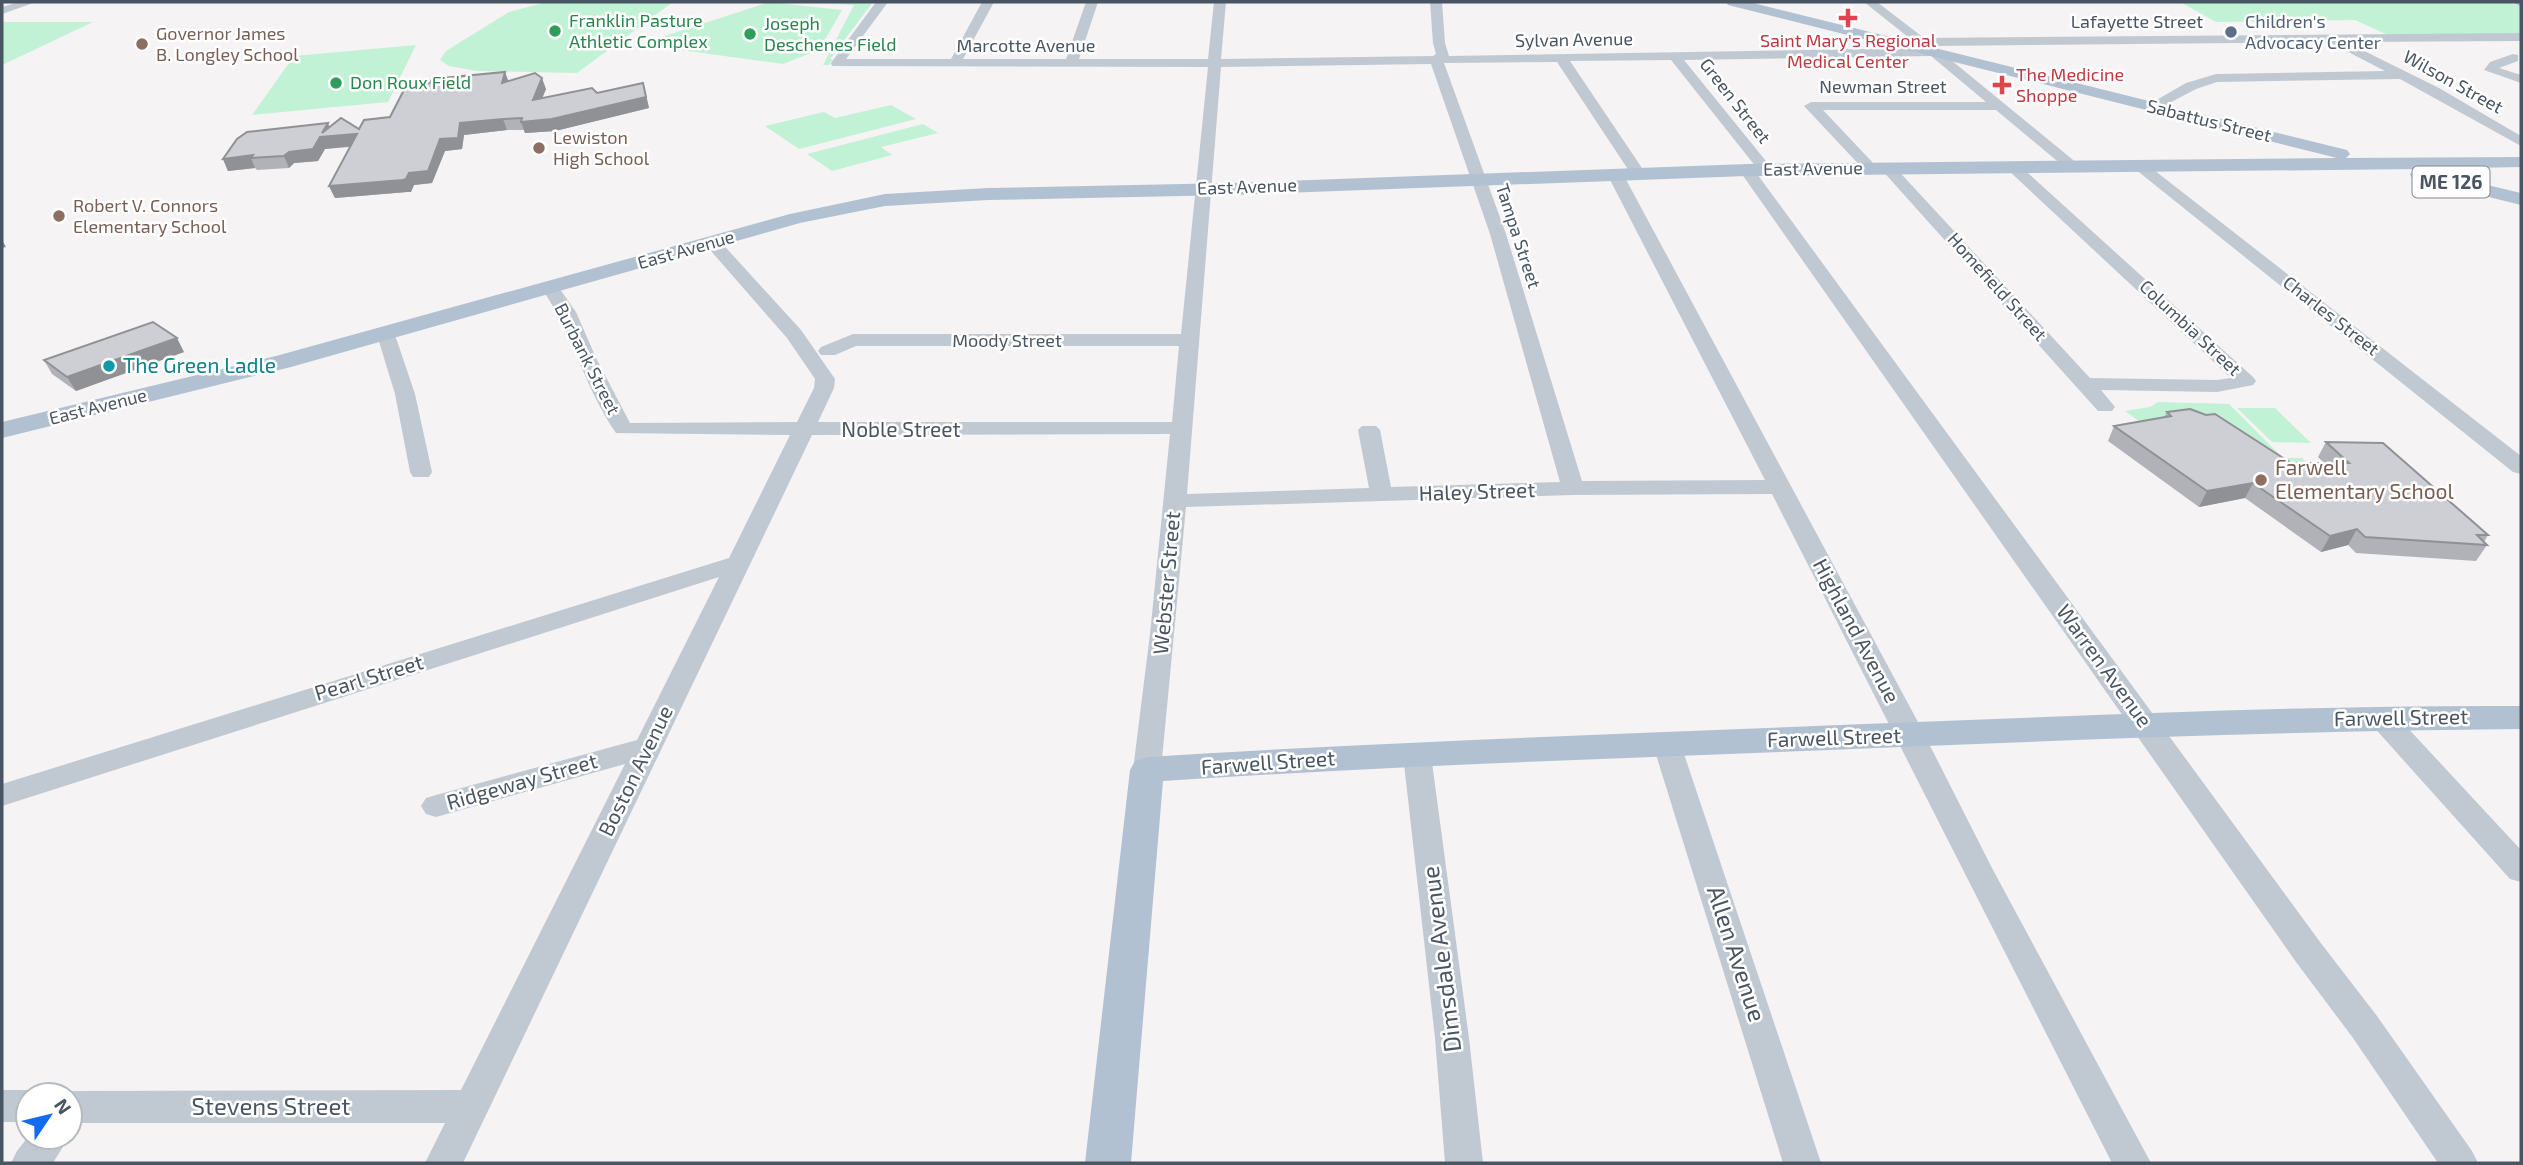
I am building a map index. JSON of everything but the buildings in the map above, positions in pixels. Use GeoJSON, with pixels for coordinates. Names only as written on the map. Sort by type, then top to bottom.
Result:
{"type":"FeatureCollection","features":[{"type":"Feature","properties":{"kind":"main road","name":"Sabattus Street"},"geometry":{"type":"LineString","coordinates":[[1733,2],[2521,199]]}},
{"type":"Feature","properties":{"kind":"main road"},"geometry":{"type":"LineString","coordinates":[[2278,138],[2309,150],[2316,155],[2320,164]]}},
{"type":"Feature","properties":{"kind":"main road","name":"East Avenue"},"geometry":{"type":"LineString","coordinates":[[2,429],[386,335],[839,207],[886,200],[978,194],[1756,170],[2521,162]]}},
{"type":"Feature","properties":{"kind":"main road","name":"Farwell Street"},"geometry":{"type":"LineString","coordinates":[[1147,770],[1417,755],[2147,725],[2521,717]]}},
{"type":"Feature","properties":{"kind":"main road","name":"Webster Street"},"geometry":{"type":"LineString","coordinates":[[1108,1163],[1124,978],[1147,770]]}},
{"type":"Feature","properties":{"kind":"street"},"geometry":{"type":"LineString","coordinates":[[2,11],[30,2]]}},
{"type":"Feature","properties":{"kind":"street","name":"Marcotte Avenue"},"geometry":{"type":"LineString","coordinates":[[882,2],[837,63],[1214,63]]}},
{"type":"Feature","properties":{"kind":"street"},"geometry":{"type":"LineString","coordinates":[[955,63],[988,2]]}},
{"type":"Feature","properties":{"kind":"street"},"geometry":{"type":"LineString","coordinates":[[1071,64],[1092,2]]}},
{"type":"Feature","properties":{"kind":"street","name":"Webster Street"},"geometry":{"type":"LineString","coordinates":[[1147,770],[1175,501],[1220,2]]}},
{"type":"Feature","properties":{"kind":"street","name":"Tampa Street"},"geometry":{"type":"LineString","coordinates":[[1436,2],[1440,18],[1437,39],[1443,56],[1436,59],[1498,234],[1573,488]]}},
{"type":"Feature","properties":{"kind":"street"},"geometry":{"type":"LineString","coordinates":[[1870,2],[1936,52],[2073,167]]}},
{"type":"Feature","properties":{"kind":"street"},"geometry":{"type":"LineString","coordinates":[[2470,37],[2517,60]]}},
{"type":"Feature","properties":{"kind":"street","name":"Lafayette Street"},"geometry":{"type":"LineString","coordinates":[[1920,42],[2521,37]]}},
{"type":"Feature","properties":{"kind":"street"},"geometry":{"type":"LineString","coordinates":[[2220,39],[2249,54]]}},
{"type":"Feature","properties":{"kind":"street","name":"Wilson Street"},"geometry":{"type":"LineString","coordinates":[[2328,39],[2404,75],[2521,142]]}},
{"type":"Feature","properties":{"kind":"street","name":"Sylvan Avenue"},"geometry":{"type":"LineString","coordinates":[[1214,63],[1936,52]]}},
{"type":"Feature","properties":{"kind":"street","name":"Green Street"},"geometry":{"type":"LineString","coordinates":[[1675,57],[1756,170]]}},
{"type":"Feature","properties":{"kind":"street","name":"Highland Avenue"},"geometry":{"type":"LineString","coordinates":[[1561,58],[1627,174],[1780,487],[2132,1163]]}},
{"type":"Feature","properties":{"kind":"street"},"geometry":{"type":"LineString","coordinates":[[2517,60],[2495,65],[2491,70],[2521,79]]}},
{"type":"Feature","properties":{"kind":"street"},"geometry":{"type":"LineString","coordinates":[[2271,66],[2288,76]]}},
{"type":"Feature","properties":{"kind":"street"},"geometry":{"type":"LineString","coordinates":[[2153,107],[2191,86],[2216,78],[2404,75]]}},
{"type":"Feature","properties":{"kind":"street","name":"Newman Street"},"geometry":{"type":"LineString","coordinates":[[1879,168],[1811,106],[2000,106]]}},
{"type":"Feature","properties":{"kind":"street","name":"Charles Street"},"geometry":{"type":"LineString","coordinates":[[2140,166],[2521,467]]}},
{"type":"Feature","properties":{"kind":"street","name":"Columbia Street"},"geometry":{"type":"LineString","coordinates":[[2013,167],[2246,381],[2217,386],[2086,384]]}},
{"type":"Feature","properties":{"kind":"street","name":"Homefield Street"},"geometry":{"type":"LineString","coordinates":[[1879,168],[2105,407]]}},
{"type":"Feature","properties":{"kind":"street","name":"Warren Avenue"},"geometry":{"type":"LineString","coordinates":[[1756,170],[2121,692],[2365,1027],[2459,1163]]}},
{"type":"Feature","properties":{"kind":"street"},"geometry":{"type":"LineString","coordinates":[[712,243],[794,334],[825,379]]}},
{"type":"Feature","properties":{"kind":"street","name":"Burbank Street"},"geometry":{"type":"LineString","coordinates":[[551,289],[567,312],[586,358],[623,429]]}},
{"type":"Feature","properties":{"kind":"street"},"geometry":{"type":"LineString","coordinates":[[794,334],[828,351]]}},
{"type":"Feature","properties":{"kind":"street"},"geometry":{"type":"LineString","coordinates":[[386,335],[405,394],[421,472]]}},
{"type":"Feature","properties":{"kind":"street","name":"Moody Street"},"geometry":{"type":"LineString","coordinates":[[828,351],[853,340],[1188,340]]}},
{"type":"Feature","properties":{"kind":"street","name":"Boston Avenue"},"geometry":{"type":"LineString","coordinates":[[444,1163],[824,388],[830,361],[828,351]]}},
{"type":"Feature","properties":{"kind":"street","name":"Noble Street"},"geometry":{"type":"LineString","coordinates":[[623,429],[1180,428]]}},
{"type":"Feature","properties":{"kind":"street"},"geometry":{"type":"LineString","coordinates":[[1369,430],[1381,494]]}},
{"type":"Feature","properties":{"kind":"street","name":"Haley Street"},"geometry":{"type":"LineString","coordinates":[[1175,501],[1573,488],[1780,487]]}},
{"type":"Feature","properties":{"kind":"street","name":"Pearl Street"},"geometry":{"type":"LineString","coordinates":[[2,795],[737,563]]}},
{"type":"Feature","properties":{"kind":"street"},"geometry":{"type":"LineString","coordinates":[[2381,718],[2521,870]]}},
{"type":"Feature","properties":{"kind":"street","name":"Allen Avenue"},"geometry":{"type":"LineString","coordinates":[[1667,745],[1802,1163]]}},
{"type":"Feature","properties":{"kind":"street","name":"Ridgeway Street"},"geometry":{"type":"LineString","coordinates":[[436,806],[649,747]]}},
{"type":"Feature","properties":{"kind":"street","name":"Dimsdale Avenue"},"geometry":{"type":"LineString","coordinates":[[1417,755],[1452,1038],[1464,1163]]}},
{"type":"Feature","properties":{"kind":"street","name":"Stevens Street"},"geometry":{"type":"LineString","coordinates":[[84,1110],[471,1106]]}},
{"type":"Feature","properties":{"kind":"green space","name":"Franklin Pasture Athletic Complex"},"geometry":{"type":"Polygon","coordinates":[[[547,2],[673,2],[577,73],[477,71],[449,66],[440,60],[446,51],[509,12],[547,2]]]}},
{"type":"Feature","properties":{"kind":"green space","name":"Joseph Deschenes Field"},"geometry":{"type":"Polygon","coordinates":[[[769,2],[842,10],[819,50],[783,64],[652,46],[652,41],[665,36],[769,2]]]}},
{"type":"Feature","properties":{"kind":"green space"},"geometry":{"type":"Polygon","coordinates":[[[799,2],[873,2],[830,59],[833,59],[829,65],[823,65],[854,5],[799,2]]]}},
{"type":"Feature","properties":{"kind":"green space"},"geometry":{"type":"Polygon","coordinates":[[[2180,2],[2508,2],[2521,7],[2521,34],[2388,35],[2355,20],[2216,22],[2180,2]]]}},
{"type":"Feature","properties":{"kind":"green space"},"geometry":{"type":"Polygon","coordinates":[[[2,22],[93,22],[2,65],[2,22]]]}},
{"type":"Feature","properties":{"kind":"green space","name":"Don Roux Field"},"geometry":{"type":"Polygon","coordinates":[[[416,45],[388,102],[252,115],[294,56],[416,45]]]}},
{"type":"Feature","properties":{"kind":"green space"},"geometry":{"type":"Polygon","coordinates":[[[891,105],[916,119],[799,149],[765,126],[824,112],[835,118],[891,105]]]}},
{"type":"Feature","properties":{"kind":"green space"},"geometry":{"type":"Polygon","coordinates":[[[923,124],[938,133],[881,147],[892,155],[832,171],[807,154],[923,124]]]}},
{"type":"Feature","properties":{"kind":"green space"},"geometry":{"type":"Polygon","coordinates":[[[2158,402],[2229,404],[2283,458],[2302,458],[2316,471],[2143,424],[2125,411],[2150,407],[2158,402]]]}},
{"type":"Feature","properties":{"kind":"green space"},"geometry":{"type":"Polygon","coordinates":[[[2237,408],[2275,408],[2311,443],[2272,442],[2237,408]]]}},
{"type":"Feature","properties":{"kind":"place","name":"Saint Mary's Regional Medical Center"},"geometry":{"type":"Point","coordinates":[1848,18]}},
{"type":"Feature","properties":{"kind":"place","name":"Franklin Pasture Athletic Complex"},"geometry":{"type":"Point","coordinates":[555,31]}},
{"type":"Feature","properties":{"kind":"place","name":"Children's Advocacy Center"},"geometry":{"type":"Point","coordinates":[2231,32]}},
{"type":"Feature","properties":{"kind":"place","name":"Joseph Deschenes Field"},"geometry":{"type":"Point","coordinates":[750,34]}},
{"type":"Feature","properties":{"kind":"place","name":"Governor James B. Longley School"},"geometry":{"type":"Point","coordinates":[142,44]}},
{"type":"Feature","properties":{"kind":"place","name":"Don Roux Field"},"geometry":{"type":"Point","coordinates":[336,83]}},
{"type":"Feature","properties":{"kind":"place","name":"The Medicine Shoppe"},"geometry":{"type":"Point","coordinates":[2002,85]}},
{"type":"Feature","properties":{"kind":"place","name":"Lewiston High School"},"geometry":{"type":"Point","coordinates":[539,148]}},
{"type":"Feature","properties":{"kind":"place","name":"Robert V. Connors Elementary School"},"geometry":{"type":"Point","coordinates":[59,216]}},
{"type":"Feature","properties":{"kind":"place","name":"The Green Ladle"},"geometry":{"type":"Point","coordinates":[109,366]}},
{"type":"Feature","properties":{"kind":"place","name":"Farwell Elementary School"},"geometry":{"type":"Point","coordinates":[2261,480]}}]}
